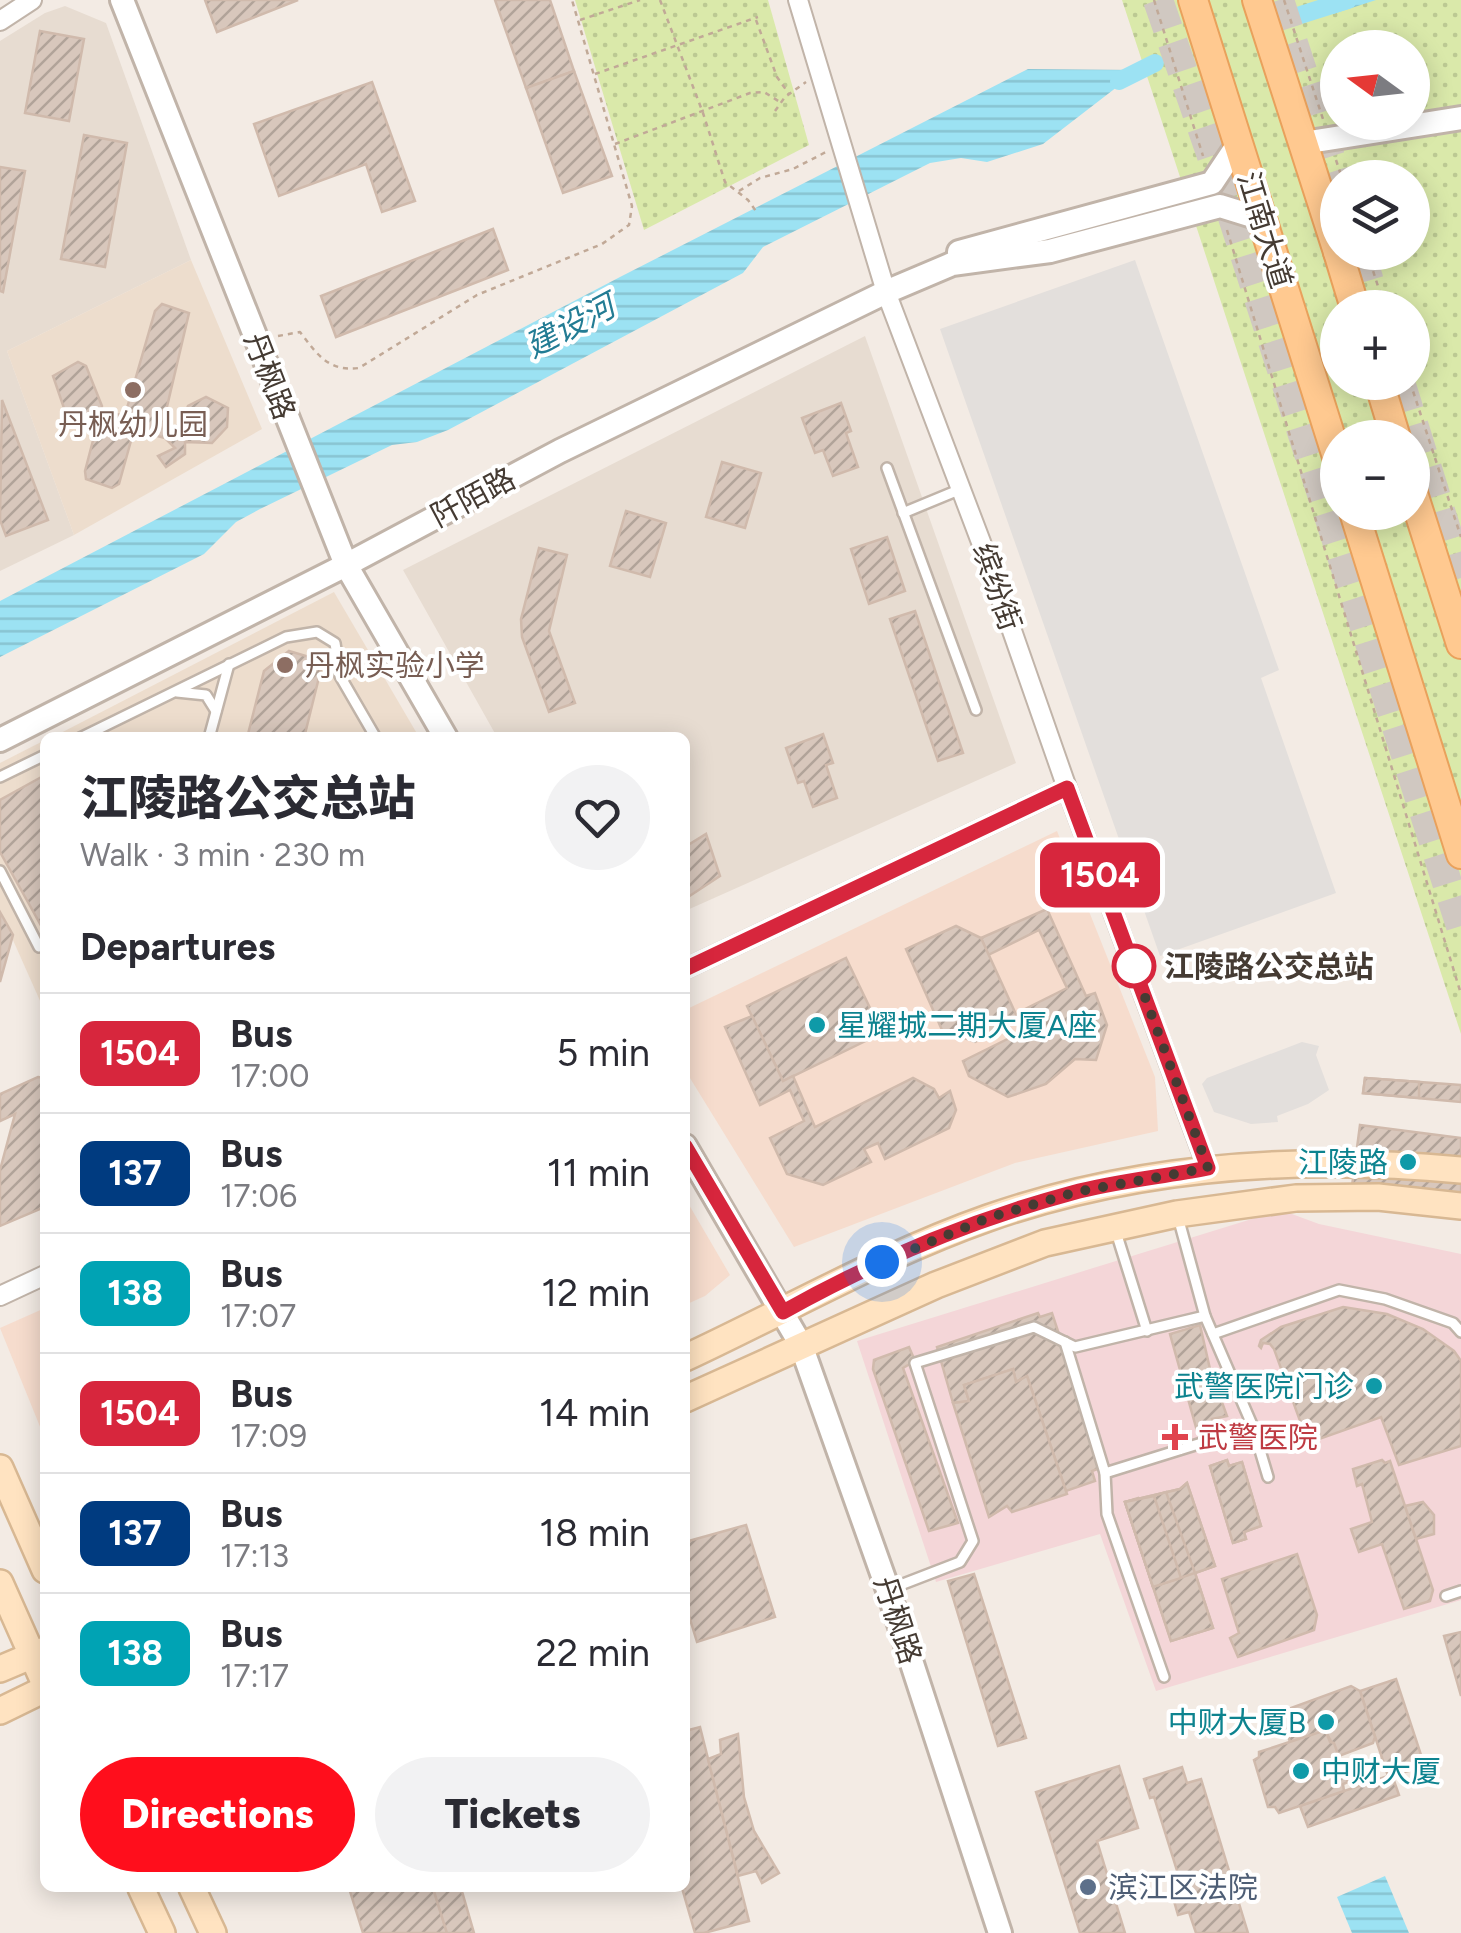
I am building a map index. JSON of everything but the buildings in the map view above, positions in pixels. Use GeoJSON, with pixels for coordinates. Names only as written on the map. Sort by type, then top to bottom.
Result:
{"type":"FeatureCollection","features":[{"type":"Feature","properties":{"kind":"main road","name":"江南大道"},"geometry":{"type":"LineString","coordinates":[[1193,0],[1325,420]]}},
{"type":"Feature","properties":{"kind":"main road","name":"江南大道"},"geometry":{"type":"LineString","coordinates":[[1258,0],[1316,141],[1320,161]]}},
{"type":"Feature","properties":{"kind":"main road"},"geometry":{"type":"LineString","coordinates":[[1360,530],[1461,854]]}},
{"type":"Feature","properties":{"kind":"main road"},"geometry":{"type":"LineString","coordinates":[[1425,530],[1461,644]]}},
{"type":"Feature","properties":{"kind":"main road"},"geometry":{"type":"LineString","coordinates":[[690,1356],[783,1312],[847,1276],[988,1218],[1076,1192],[1208,1168],[1389,1163],[1461,1170]]}},
{"type":"Feature","properties":{"kind":"main road"},"geometry":{"type":"LineString","coordinates":[[690,1397],[936,1285],[1045,1242],[1177,1214],[1296,1198],[1378,1197],[1461,1206]]}},
{"type":"Feature","properties":{"kind":"main road"},"geometry":{"type":"LineString","coordinates":[[0,1468],[40,1559]]}},
{"type":"Feature","properties":{"kind":"main road"},"geometry":{"type":"LineString","coordinates":[[0,1583],[38,1652],[0,1669]]}},
{"type":"Feature","properties":{"kind":"main road"},"geometry":{"type":"LineString","coordinates":[[0,1711],[40,1689]]}},
{"type":"Feature","properties":{"kind":"main road"},"geometry":{"type":"LineString","coordinates":[[143,1892],[162,1933]]}},
{"type":"Feature","properties":{"kind":"main road"},"geometry":{"type":"LineString","coordinates":[[194,1892],[213,1933]]}},
{"type":"Feature","properties":{"kind":"street"},"geometry":{"type":"LineString","coordinates":[[0,21],[32,0]]}},
{"type":"Feature","properties":{"kind":"street","name":"丹枫路"},"geometry":{"type":"LineString","coordinates":[[122,0],[346,565],[443,732]]}},
{"type":"Feature","properties":{"kind":"street","name":"缤纷街"},"geometry":{"type":"LineString","coordinates":[[798,0],[835,153],[864,222],[886,292],[1208,1168]]}},
{"type":"Feature","properties":{"kind":"street"},"geometry":{"type":"LineString","coordinates":[[1316,141],[1461,118]]}},
{"type":"Feature","properties":{"kind":"street"},"geometry":{"type":"LineString","coordinates":[[1238,144],[1216,195],[1262,219]]}},
{"type":"Feature","properties":{"kind":"street","name":"阡陌路"},"geometry":{"type":"LineString","coordinates":[[0,740],[346,565],[560,451],[886,292],[952,264],[1050,251],[1216,195]]}},
{"type":"Feature","properties":{"kind":"street"},"geometry":{"type":"LineString","coordinates":[[690,967],[1067,788]]}},
{"type":"Feature","properties":{"kind":"street","name":"丹枫路"},"geometry":{"type":"LineString","coordinates":[[690,1154],[801,1345],[888,1590],[1000,1933]]}},
{"type":"Feature","properties":{"kind":"street"},"geometry":{"type":"LineString","coordinates":[[0,1296],[40,1277]]}},
{"type":"Feature","properties":{"kind":"lane"},"geometry":{"type":"LineString","coordinates":[[887,468],[976,710]]}},
{"type":"Feature","properties":{"kind":"lane"},"geometry":{"type":"LineString","coordinates":[[903,514],[961,489]]}},
{"type":"Feature","properties":{"kind":"lane"},"geometry":{"type":"LineString","coordinates":[[92,732],[286,637],[317,632],[335,643],[340,676],[373,732]]}},
{"type":"Feature","properties":{"kind":"lane"},"geometry":{"type":"LineString","coordinates":[[210,732],[229,664]]}},
{"type":"Feature","properties":{"kind":"lane"},"geometry":{"type":"LineString","coordinates":[[174,692],[206,694],[216,712]]}},
{"type":"Feature","properties":{"kind":"lane"},"geometry":{"type":"LineString","coordinates":[[0,777],[40,757]]}},
{"type":"Feature","properties":{"kind":"lane"},"geometry":{"type":"LineString","coordinates":[[0,871],[40,941]]}},
{"type":"Feature","properties":{"kind":"lane"},"geometry":{"type":"LineString","coordinates":[[1177,1214],[1204,1316],[1254,1427],[1268,1477]]}},
{"type":"Feature","properties":{"kind":"lane"},"geometry":{"type":"LineString","coordinates":[[1116,1229],[1147,1331]]}},
{"type":"Feature","properties":{"kind":"lane"},"geometry":{"type":"LineString","coordinates":[[1213,1334],[1339,1290],[1384,1299],[1454,1324],[1461,1332]]}},
{"type":"Feature","properties":{"kind":"lane"},"geometry":{"type":"LineString","coordinates":[[888,1590],[960,1562],[973,1541],[916,1363],[1034,1327],[1075,1347],[1204,1316]]}},
{"type":"Feature","properties":{"kind":"lane"},"geometry":{"type":"LineString","coordinates":[[1065,1342],[1104,1473],[1107,1514],[1164,1677]]}},
{"type":"Feature","properties":{"kind":"lane"},"geometry":{"type":"LineString","coordinates":[[1104,1473],[1254,1427]]}},
{"type":"Feature","properties":{"kind":"lane"},"geometry":{"type":"LineString","coordinates":[[1446,1596],[1461,1590]]}},
{"type":"Feature","properties":{"kind":"path"},"geometry":{"type":"LineString","coordinates":[[256,341],[300,332],[320,357],[342,370],[359,368],[477,296],[602,244],[629,224],[632,206],[572,0]]}},
{"type":"Feature","properties":{"kind":"path"},"geometry":{"type":"LineString","coordinates":[[578,20],[640,0]]}},
{"type":"Feature","properties":{"kind":"path"},"geometry":{"type":"LineString","coordinates":[[660,0],[704,113],[725,182],[758,214]]}},
{"type":"Feature","properties":{"kind":"path"},"geometry":{"type":"LineString","coordinates":[[1154,0],[1461,994]]}},
{"type":"Feature","properties":{"kind":"path"},"geometry":{"type":"LineString","coordinates":[[1284,0],[1316,141],[1329,160]]}},
{"type":"Feature","properties":{"kind":"path"},"geometry":{"type":"LineString","coordinates":[[595,74],[757,18],[777,77],[789,94]]}},
{"type":"Feature","properties":{"kind":"path"},"geometry":{"type":"LineString","coordinates":[[775,112],[780,102],[807,80]]}},
{"type":"Feature","properties":{"kind":"path"},"geometry":{"type":"LineString","coordinates":[[616,144],[756,92],[764,92],[780,102]]}},
{"type":"Feature","properties":{"kind":"path"},"geometry":{"type":"LineString","coordinates":[[739,192],[760,178],[835,153]]}},
{"type":"Feature","properties":{"kind":"path"},"geometry":{"type":"LineString","coordinates":[[1416,400],[1461,536]]}},
{"type":"Feature","properties":{"kind":"shaded area"},"geometry":{"type":"Polygon","coordinates":[[[65,6],[106,23],[191,260],[7,351],[74,535],[0,571],[0,41],[45,13],[65,6]]]}},
{"type":"Feature","properties":{"kind":"shaded area","name":"丹枫幼儿园"},"geometry":{"type":"Polygon","coordinates":[[[191,260],[262,429],[74,535],[7,351],[191,260]]]}},
{"type":"Feature","properties":{"kind":"shaded area"},"geometry":{"type":"Polygon","coordinates":[[[1135,260],[1279,670],[1261,678],[1336,893],[1160,956],[940,329],[1135,260]]]}},
{"type":"Feature","properties":{"kind":"shaded area"},"geometry":{"type":"Polygon","coordinates":[[[865,336],[1016,763],[690,909],[690,732],[494,732],[403,570],[865,336]]]}},
{"type":"Feature","properties":{"kind":"shaded area","name":"丹枫实验小学"},"geometry":{"type":"Polygon","coordinates":[[[334,592],[416,732],[63,732],[334,592]]]}},
{"type":"Feature","properties":{"kind":"shaded area"},"geometry":{"type":"Polygon","coordinates":[[[40,743],[40,1001],[0,911],[0,763],[40,743]]]}},
{"type":"Feature","properties":{"kind":"shaded area"},"geometry":{"type":"Polygon","coordinates":[[[1057,831],[1155,1077],[1158,1131],[1015,1163],[794,1247],[690,1078],[690,1008],[1057,831]]]}},
{"type":"Feature","properties":{"kind":"shaded area"},"geometry":{"type":"Polygon","coordinates":[[[1302,1042],[1319,1046],[1316,1055],[1329,1090],[1308,1104],[1277,1116],[1278,1122],[1251,1124],[1214,1112],[1202,1084],[1207,1078],[1302,1042]]]}},
{"type":"Feature","properties":{"kind":"shaded area"},"geometry":{"type":"Polygon","coordinates":[[[690,1207],[730,1275],[705,1296],[690,1303],[690,1207]]]}},
{"type":"Feature","properties":{"kind":"shaded area","name":"武警医院"},"geometry":{"type":"Polygon","coordinates":[[[1281,1210],[1319,1224],[1461,1254],[1461,1600],[1156,1691],[1100,1534],[936,1582],[857,1341],[1281,1210]]]}},
{"type":"Feature","properties":{"kind":"shaded area"},"geometry":{"type":"Polygon","coordinates":[[[40,1310],[40,1427],[0,1328],[40,1310]]]}},
{"type":"Feature","properties":{"kind":"green space"},"geometry":{"type":"Polygon","coordinates":[[[575,0],[768,0],[809,145],[644,230],[575,0]]]}},
{"type":"Feature","properties":{"kind":"green space"},"geometry":{"type":"Polygon","coordinates":[[[1122,0],[1461,0],[1461,1034],[1122,0]]]}},
{"type":"Feature","properties":{"kind":"water"},"geometry":{"type":"Polygon","coordinates":[[[1321,0],[1376,0],[1333,14],[1304,14],[1321,0]]]}},
{"type":"Feature","properties":{"kind":"water"},"geometry":{"type":"Polygon","coordinates":[[[1028,69],[1139,70],[1043,144],[987,162],[961,158],[930,163],[763,247],[743,273],[448,430],[417,442],[392,445],[260,509],[236,522],[204,554],[0,657],[0,601],[1028,69]]]}},
{"type":"Feature","properties":{"kind":"water"},"geometry":{"type":"Polygon","coordinates":[[[1385,1876],[1409,1933],[1352,1933],[1337,1897],[1385,1876]]]}},
{"type":"Feature","properties":{"kind":"waterway","name":"建设河"},"geometry":{"type":"LineString","coordinates":[[1291,18],[1348,0]]}},
{"type":"Feature","properties":{"kind":"waterway","name":"建设河"},"geometry":{"type":"LineString","coordinates":[[1119,81],[1155,63]]}},
{"type":"Feature","properties":{"kind":"tunnel"},"geometry":{"type":"LineString","coordinates":[[1158,0],[1231,211],[1461,926]]}},
{"type":"Feature","properties":{"kind":"tunnel"},"geometry":{"type":"LineString","coordinates":[[1279,0],[1331,160]]}},
{"type":"Feature","properties":{"kind":"tunnel"},"geometry":{"type":"LineString","coordinates":[[1365,270],[1372,290]]}},
{"type":"Feature","properties":{"kind":"tunnel"},"geometry":{"type":"LineString","coordinates":[[1406,400],[1461,578]]}},
{"type":"Feature","properties":{"kind":"bus line","name":"1504"},"geometry":{"type":"LineString","coordinates":[[690,967],[1067,788],[1208,1168],[1076,1192],[988,1218],[847,1276],[783,1312],[690,1154]]}},
{"type":"Feature","properties":{"kind":"place","name":"丹枫幼儿园"},"geometry":{"type":"Point","coordinates":[133,390]}},
{"type":"Feature","properties":{"kind":"place","name":"丹枫实验小学"},"geometry":{"type":"Point","coordinates":[285,665]}},
{"type":"Feature","properties":{"kind":"place","name":"江陵路公交总站"},"geometry":{"type":"Point","coordinates":[1134,966]}},
{"type":"Feature","properties":{"kind":"place","name":"星耀城二期大厦A座"},"geometry":{"type":"Point","coordinates":[817,1025]}},
{"type":"Feature","properties":{"kind":"place","name":"江陵路"},"geometry":{"type":"Point","coordinates":[1408,1162]}},
{"type":"Feature","properties":{"kind":"place","name":"武警医院门诊"},"geometry":{"type":"Point","coordinates":[1374,1386]}},
{"type":"Feature","properties":{"kind":"place","name":"武警医院"},"geometry":{"type":"Point","coordinates":[1175,1437]}},
{"type":"Feature","properties":{"kind":"place","name":"中财大厦B"},"geometry":{"type":"Point","coordinates":[1326,1722]}},
{"type":"Feature","properties":{"kind":"place","name":"中财大厦"},"geometry":{"type":"Point","coordinates":[1301,1771]}},
{"type":"Feature","properties":{"kind":"place","name":"滨江区法院"},"geometry":{"type":"Point","coordinates":[1088,1887]}},
{"type":"Feature","properties":{"kind":"route"},"geometry":{"type":"LineString","coordinates":[[882,1262],[988,1218],[1076,1192],[1208,1168],[1128,951],[1134,966]]}}]}
